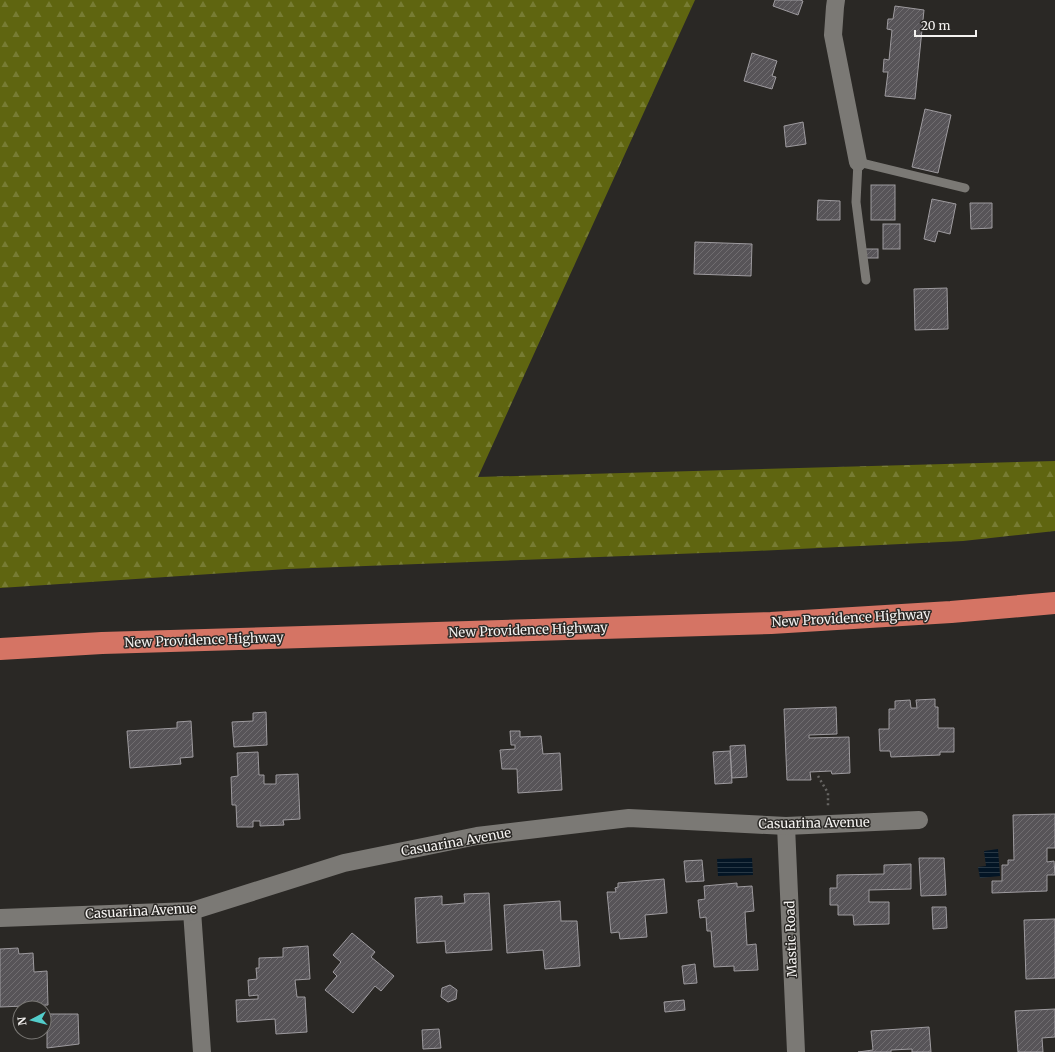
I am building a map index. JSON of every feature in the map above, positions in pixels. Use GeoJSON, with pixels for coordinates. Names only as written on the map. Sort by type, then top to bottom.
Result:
{"type":"FeatureCollection","features":[{"type":"Feature","properties":{"kind":"highway","name":"New Providence Highway"},"geometry":{"type":"LineString","coordinates":[[0,649],[110,643],[771,622],[951,612],[1055,603]]}},
{"type":"Feature","properties":{"kind":"street"},"geometry":{"type":"LineString","coordinates":[[836,0],[833,34],[858,162]]}},
{"type":"Feature","properties":{"kind":"street","name":"Casuarina Avenue"},"geometry":{"type":"LineString","coordinates":[[0,918],[192,911],[344,864],[477,836],[629,818],[786,826],[919,820]]}},
{"type":"Feature","properties":{"kind":"street","name":"Mastic Road"},"geometry":{"type":"LineString","coordinates":[[786,826],[796,1052]]}},
{"type":"Feature","properties":{"kind":"street"},"geometry":{"type":"LineString","coordinates":[[192,911],[202,1052]]}},
{"type":"Feature","properties":{"kind":"lane"},"geometry":{"type":"LineString","coordinates":[[866,280],[856,202],[858,162],[965,188]]}},
{"type":"Feature","properties":{"kind":"path"},"geometry":{"type":"LineString","coordinates":[[818,776],[828,793],[828,824]]}},
{"type":"Feature","properties":{"kind":"green space"},"geometry":{"type":"Polygon","coordinates":[[[0,0],[695,0],[478,477],[1055,461],[1055,531],[963,541],[755,551],[287,569],[0,588],[0,0]]]}},
{"type":"Feature","properties":{"kind":"water"},"geometry":{"type":"Polygon","coordinates":[[[998,849],[1000,876],[980,878],[978,867],[986,866],[984,851],[998,849]]]}},
{"type":"Feature","properties":{"kind":"water"},"geometry":{"type":"Polygon","coordinates":[[[752,858],[753,875],[718,876],[717,859],[752,858]]]}},
{"type":"Feature","properties":{"kind":"building"},"geometry":{"type":"Polygon","coordinates":[[[775,0],[803,1],[798,15],[773,6],[775,0]]]}},
{"type":"Feature","properties":{"kind":"building"},"geometry":{"type":"Polygon","coordinates":[[[895,6],[924,10],[915,99],[885,96],[888,72],[883,72],[884,59],[889,60],[892,30],[887,29],[888,19],[893,19],[895,6]]]}},
{"type":"Feature","properties":{"kind":"building"},"geometry":{"type":"Polygon","coordinates":[[[752,53],[777,61],[772,76],[776,77],[772,89],[744,81],[752,53]]]}},
{"type":"Feature","properties":{"kind":"building"},"geometry":{"type":"Polygon","coordinates":[[[925,109],[951,115],[938,173],[912,167],[925,109]]]}},
{"type":"Feature","properties":{"kind":"building"},"geometry":{"type":"Polygon","coordinates":[[[803,122],[806,144],[786,147],[784,126],[803,122]]]}},
{"type":"Feature","properties":{"kind":"building"},"geometry":{"type":"Polygon","coordinates":[[[871,185],[895,185],[895,220],[871,220],[871,185]]]}},
{"type":"Feature","properties":{"kind":"building"},"geometry":{"type":"Polygon","coordinates":[[[932,199],[956,204],[950,234],[938,231],[935,242],[924,239],[932,199]]]}},
{"type":"Feature","properties":{"kind":"building"},"geometry":{"type":"Polygon","coordinates":[[[818,200],[840,201],[840,220],[817,220],[818,200]]]}},
{"type":"Feature","properties":{"kind":"building"},"geometry":{"type":"Polygon","coordinates":[[[970,203],[992,203],[992,228],[971,229],[970,203]]]}},
{"type":"Feature","properties":{"kind":"building"},"geometry":{"type":"Polygon","coordinates":[[[883,224],[900,224],[900,249],[883,249],[883,224]]]}},
{"type":"Feature","properties":{"kind":"building"},"geometry":{"type":"Polygon","coordinates":[[[695,242],[752,244],[751,276],[694,274],[695,242]]]}},
{"type":"Feature","properties":{"kind":"building"},"geometry":{"type":"Polygon","coordinates":[[[865,249],[878,249],[878,258],[865,258],[865,249]]]}},
{"type":"Feature","properties":{"kind":"building"},"geometry":{"type":"Polygon","coordinates":[[[947,288],[948,329],[915,330],[914,289],[947,288]]]}},
{"type":"Feature","properties":{"kind":"building"},"geometry":{"type":"Polygon","coordinates":[[[935,699],[935,707],[938,707],[938,728],[954,728],[954,752],[940,752],[940,755],[891,757],[890,751],[880,751],[879,729],[889,729],[889,709],[895,709],[895,701],[910,700],[911,708],[917,708],[916,700],[935,699]]]}},
{"type":"Feature","properties":{"kind":"building"},"geometry":{"type":"Polygon","coordinates":[[[836,707],[837,734],[809,735],[809,738],[849,737],[850,773],[832,774],[831,771],[810,772],[811,780],[787,780],[784,709],[836,707]]]}},
{"type":"Feature","properties":{"kind":"building"},"geometry":{"type":"Polygon","coordinates":[[[266,712],[267,745],[234,747],[232,722],[253,721],[253,713],[266,712]]]}},
{"type":"Feature","properties":{"kind":"building"},"geometry":{"type":"Polygon","coordinates":[[[191,721],[193,757],[180,758],[181,764],[130,768],[127,731],[177,728],[177,722],[191,721]]]}},
{"type":"Feature","properties":{"kind":"building"},"geometry":{"type":"Polygon","coordinates":[[[510,731],[520,731],[520,737],[541,736],[543,754],[560,753],[562,790],[518,793],[517,769],[502,769],[500,750],[515,749],[515,745],[511,745],[510,731]]]}},
{"type":"Feature","properties":{"kind":"building"},"geometry":{"type":"Polygon","coordinates":[[[745,745],[747,777],[732,778],[730,746],[745,745]]]}},
{"type":"Feature","properties":{"kind":"building"},"geometry":{"type":"Polygon","coordinates":[[[730,751],[732,783],[715,784],[713,752],[730,751]]]}},
{"type":"Feature","properties":{"kind":"building"},"geometry":{"type":"Polygon","coordinates":[[[258,752],[259,775],[264,775],[264,784],[276,784],[276,775],[298,774],[300,819],[283,820],[284,825],[260,826],[260,821],[253,821],[253,827],[237,827],[236,805],[232,805],[231,777],[238,776],[237,753],[258,752]]]}},
{"type":"Feature","properties":{"kind":"building"},"geometry":{"type":"Polygon","coordinates":[[[1055,814],[1055,848],[1047,848],[1047,862],[1054,861],[1055,875],[1047,875],[1047,891],[992,893],[992,881],[1002,881],[1002,865],[1008,865],[1008,860],[1014,860],[1013,815],[1055,814]]]}},
{"type":"Feature","properties":{"kind":"building"},"geometry":{"type":"Polygon","coordinates":[[[919,858],[944,858],[946,895],[921,896],[919,858]]]}},
{"type":"Feature","properties":{"kind":"building"},"geometry":{"type":"Polygon","coordinates":[[[702,860],[704,881],[686,882],[684,861],[702,860]]]}},
{"type":"Feature","properties":{"kind":"building"},"geometry":{"type":"Polygon","coordinates":[[[911,864],[911,889],[869,890],[869,902],[889,902],[889,924],[854,925],[853,915],[838,915],[838,905],[830,905],[830,888],[837,888],[837,875],[884,874],[884,865],[911,864]]]}},
{"type":"Feature","properties":{"kind":"building"},"geometry":{"type":"Polygon","coordinates":[[[664,879],[667,913],[645,915],[647,937],[620,939],[619,932],[611,933],[607,892],[616,892],[615,888],[618,887],[618,883],[664,879]]]}},
{"type":"Feature","properties":{"kind":"building"},"geometry":{"type":"Polygon","coordinates":[[[737,883],[737,887],[752,886],[754,911],[745,912],[747,945],[756,944],[758,970],[734,971],[734,966],[714,967],[711,931],[707,931],[706,917],[700,918],[698,900],[705,899],[704,886],[737,883]]]}},
{"type":"Feature","properties":{"kind":"building"},"geometry":{"type":"Polygon","coordinates":[[[489,893],[492,950],[446,953],[445,941],[417,943],[415,898],[442,896],[442,905],[465,903],[464,894],[489,893]]]}},
{"type":"Feature","properties":{"kind":"building"},"geometry":{"type":"Polygon","coordinates":[[[560,901],[561,921],[577,921],[580,966],[545,969],[543,950],[507,953],[504,905],[560,901]]]}},
{"type":"Feature","properties":{"kind":"building"},"geometry":{"type":"Polygon","coordinates":[[[932,907],[946,907],[947,928],[933,929],[932,907]]]}},
{"type":"Feature","properties":{"kind":"building"},"geometry":{"type":"Polygon","coordinates":[[[1055,919],[1055,978],[1026,979],[1024,920],[1055,919]]]}},
{"type":"Feature","properties":{"kind":"building"},"geometry":{"type":"Polygon","coordinates":[[[352,933],[375,952],[371,957],[394,976],[381,991],[375,986],[353,1013],[325,990],[337,976],[333,972],[341,962],[333,955],[352,933]]]}},
{"type":"Feature","properties":{"kind":"building"},"geometry":{"type":"Polygon","coordinates":[[[308,946],[310,979],[295,980],[297,997],[305,997],[307,1032],[276,1034],[275,1019],[237,1022],[236,1000],[258,999],[258,995],[249,996],[248,980],[257,979],[256,968],[259,968],[259,958],[283,957],[283,948],[308,946]]]}},
{"type":"Feature","properties":{"kind":"building"},"geometry":{"type":"Polygon","coordinates":[[[18,948],[19,954],[33,953],[34,972],[47,971],[48,1000],[12,1000],[12,1006],[0,1007],[0,949],[18,948]]]}},
{"type":"Feature","properties":{"kind":"building"},"geometry":{"type":"Polygon","coordinates":[[[695,964],[697,983],[684,984],[682,966],[695,964]]]}},
{"type":"Feature","properties":{"kind":"building"},"geometry":{"type":"Polygon","coordinates":[[[450,985],[457,990],[456,999],[448,1002],[441,997],[442,988],[450,985]]]}},
{"type":"Feature","properties":{"kind":"building"},"geometry":{"type":"Polygon","coordinates":[[[684,1000],[685,1010],[665,1012],[664,1002],[684,1000]]]}},
{"type":"Feature","properties":{"kind":"building"},"geometry":{"type":"Polygon","coordinates":[[[1055,1009],[1055,1037],[1042,1038],[1043,1052],[1018,1052],[1015,1011],[1055,1009]]]}},
{"type":"Feature","properties":{"kind":"building"},"geometry":{"type":"Polygon","coordinates":[[[52,1014],[78,1014],[79,1044],[47,1048],[47,1040],[52,1040],[52,1014]]]}},
{"type":"Feature","properties":{"kind":"building"},"geometry":{"type":"Polygon","coordinates":[[[929,1027],[931,1052],[912,1052],[912,1049],[891,1050],[891,1052],[858,1052],[873,1050],[871,1031],[929,1027]]]}},
{"type":"Feature","properties":{"kind":"building"},"geometry":{"type":"Polygon","coordinates":[[[439,1029],[441,1048],[423,1049],[422,1030],[439,1029]]]}}]}
